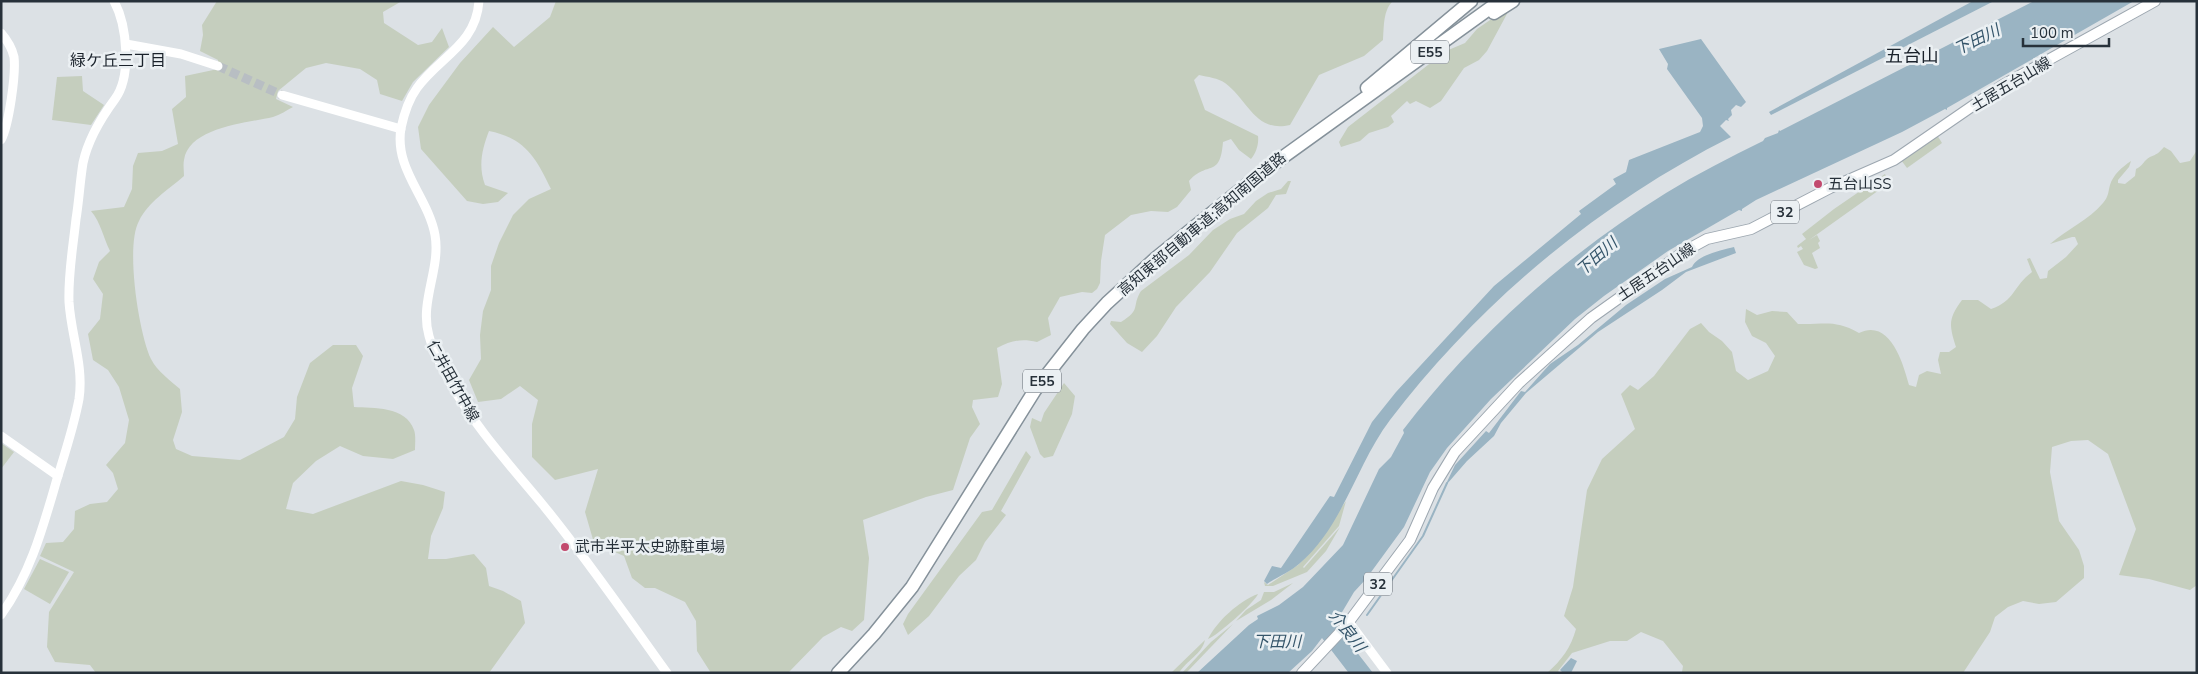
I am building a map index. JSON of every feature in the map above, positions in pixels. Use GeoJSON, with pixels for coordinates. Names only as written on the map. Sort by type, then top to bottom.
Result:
{"type":"FeatureCollection","features":[{"type":"Feature","properties":{"kind":"highway"},"geometry":{"type":"LineString","coordinates":[[1304,141],[1471,1]]}},
{"type":"Feature","properties":{"kind":"highway"},"geometry":{"type":"LineString","coordinates":[[1488,13],[1500,1]]}},
{"type":"Feature","properties":{"kind":"highway"},"geometry":{"type":"LineString","coordinates":[[1488,13],[1513,1]]}},
{"type":"Feature","properties":{"kind":"highway","name":"高知東部自動車道;高知南国道路"},"geometry":{"type":"LineString","coordinates":[[838,673],[874,634],[912,587],[1035,390],[1107,303],[1156,258],[1257,176],[1373,93],[1405,75],[1488,13]]}},
{"type":"Feature","properties":{"kind":"main road","name":"土居五台山線"},"geometry":{"type":"LineString","coordinates":[[1302,673],[1327,648],[1410,540],[1433,488],[1456,452],[1519,383],[1591,318],[1685,251],[1707,239],[1751,229],[1830,188],[1894,160],[2003,85],[2155,1]]}},
{"type":"Feature","properties":{"kind":"street"},"geometry":{"type":"LineString","coordinates":[[1,615],[18,590],[31,561],[58,476],[79,399],[79,360],[70,318],[69,280],[84,162],[96,128],[116,98],[125,65],[126,44],[124,25],[114,1]]}},
{"type":"Feature","properties":{"kind":"street","name":"仁井田竹中線"},"geometry":{"type":"LineString","coordinates":[[480,1],[479,14],[471,30],[458,47],[416,88],[408,102],[401,129],[400,152],[404,166],[430,215],[435,236],[435,254],[426,308],[428,334],[435,354],[460,400],[480,429],[572,542],[667,673]]}},
{"type":"Feature","properties":{"kind":"street"},"geometry":{"type":"LineString","coordinates":[[1,33],[11,48],[14,65],[8,119],[1,140]]}},
{"type":"Feature","properties":{"kind":"street"},"geometry":{"type":"LineString","coordinates":[[126,44],[181,54],[218,66]]}},
{"type":"Feature","properties":{"kind":"street"},"geometry":{"type":"LineString","coordinates":[[282,95],[401,129]]}},
{"type":"Feature","properties":{"kind":"street"},"geometry":{"type":"LineString","coordinates":[[1,436],[58,476]]}},
{"type":"Feature","properties":{"kind":"street"},"geometry":{"type":"LineString","coordinates":[[1346,624],[1387,673]]}},
{"type":"Feature","properties":{"kind":"green space"},"geometry":{"type":"Polygon","coordinates":[[[217,1],[402,1],[383,12],[384,23],[418,45],[432,42],[442,28],[449,47],[413,82],[402,101],[380,94],[377,80],[360,69],[326,63],[306,68],[278,91],[276,99],[293,107],[273,117],[221,128],[196,140],[188,149],[184,160],[184,176],[153,202],[143,214],[135,233],[133,250],[135,290],[142,330],[151,359],[160,372],[180,389],[182,412],[173,440],[176,449],[192,456],[240,460],[284,437],[295,419],[297,397],[310,363],[333,345],[356,345],[363,356],[352,388],[354,407],[379,408],[397,412],[404,416],[414,430],[415,450],[393,459],[363,456],[340,446],[316,461],[293,483],[286,509],[313,514],[401,481],[445,492],[443,508],[431,536],[428,559],[446,559],[474,554],[486,568],[489,586],[521,601],[525,623],[489,673],[96,673],[90,665],[55,662],[47,647],[49,612],[74,572],[40,556],[46,543],[63,542],[74,529],[75,511],[90,504],[107,502],[118,489],[113,473],[106,465],[125,443],[129,420],[119,387],[108,370],[93,360],[88,334],[100,319],[103,294],[93,279],[99,262],[110,251],[100,225],[91,211],[124,207],[132,189],[133,166],[138,153],[162,151],[178,144],[172,109],[186,97],[185,76],[218,69],[218,60],[200,51],[203,35],[202,25],[217,1]]]}},
{"type":"Feature","properties":{"kind":"green space"},"geometry":{"type":"Polygon","coordinates":[[[556,1],[1393,1],[1387,9],[1383,40],[1364,56],[1319,75],[1290,125],[1278,126],[1260,120],[1225,83],[1199,75],[1194,80],[1205,110],[1258,136],[1257,148],[1251,159],[1239,150],[1231,139],[1223,142],[1219,161],[1212,168],[1202,171],[1189,181],[1191,190],[1177,207],[1168,212],[1151,211],[1131,215],[1105,235],[1100,283],[1097,289],[1092,293],[1082,292],[1060,297],[1048,318],[1051,335],[1037,342],[1016,341],[997,348],[1002,384],[998,397],[973,400],[972,407],[980,424],[970,438],[953,490],[926,497],[863,520],[869,558],[864,620],[852,631],[841,627],[823,637],[788,673],[711,673],[697,651],[696,621],[685,602],[655,588],[645,588],[632,578],[624,556],[594,543],[585,512],[598,469],[555,480],[532,457],[532,424],[538,400],[520,386],[501,399],[478,402],[469,380],[481,359],[480,335],[483,311],[491,290],[491,266],[499,243],[513,215],[529,199],[551,189],[528,151],[512,139],[489,131],[484,144],[481,164],[485,185],[508,193],[498,202],[483,204],[467,201],[421,149],[418,127],[429,105],[460,63],[493,27],[514,47],[550,17],[556,1]]]}},
{"type":"Feature","properties":{"kind":"green space"},"geometry":{"type":"Polygon","coordinates":[[[1509,7],[1487,51],[1479,60],[1464,68],[1441,101],[1430,108],[1416,101],[1410,104],[1407,101],[1391,116],[1394,122],[1388,127],[1369,133],[1360,141],[1341,147],[1339,142],[1348,127],[1446,51],[1465,43],[1477,29],[1509,7]]]}},
{"type":"Feature","properties":{"kind":"green space"},"geometry":{"type":"Polygon","coordinates":[[[82,76],[83,91],[104,105],[91,125],[52,120],[57,77],[82,76]]]}},
{"type":"Feature","properties":{"kind":"green space"},"geometry":{"type":"Polygon","coordinates":[[[1937,135],[1942,143],[1907,168],[1901,160],[1937,135]]]}},
{"type":"Feature","properties":{"kind":"green space"},"geometry":{"type":"Polygon","coordinates":[[[2164,147],[2171,151],[2180,163],[2190,161],[2197,150],[2197,585],[2190,590],[2149,579],[2119,575],[2136,529],[2108,454],[2088,440],[2071,441],[2052,447],[2050,472],[2059,521],[2079,550],[2084,566],[2084,578],[2056,602],[2039,604],[2023,601],[2008,607],[1995,617],[1990,632],[1963,673],[1680,673],[1683,666],[1663,641],[1641,632],[1627,641],[1610,641],[1572,653],[1558,671],[1560,673],[1547,673],[1565,653],[1576,629],[1564,616],[1573,587],[1587,490],[1602,459],[1635,429],[1621,394],[1630,385],[1638,390],[1654,376],[1690,329],[1701,323],[1709,332],[1722,341],[1732,352],[1736,371],[1748,380],[1768,371],[1775,356],[1766,343],[1752,336],[1745,322],[1746,309],[1757,315],[1772,311],[1787,312],[1798,324],[1836,324],[1859,333],[1870,330],[1879,332],[1887,337],[1899,355],[1909,385],[1916,387],[1919,375],[1927,371],[1941,374],[1938,360],[1940,352],[1949,352],[1956,347],[1951,322],[1954,312],[1962,300],[1978,300],[1991,309],[1999,306],[2010,297],[2032,272],[2027,259],[2030,258],[2040,279],[2047,278],[2048,271],[2066,257],[2078,244],[2075,237],[2072,237],[2050,244],[2085,219],[2103,203],[2113,178],[2124,166],[2131,161],[2129,167],[2118,180],[2118,183],[2125,184],[2135,176],[2136,169],[2164,147]]]}},
{"type":"Feature","properties":{"kind":"green space"},"geometry":{"type":"Polygon","coordinates":[[[1885,174],[1889,183],[1809,240],[1817,235],[1820,241],[1818,243],[1820,248],[1812,253],[1818,268],[1815,269],[1804,265],[1797,252],[1803,249],[1801,246],[1798,248],[1797,246],[1806,239],[1802,234],[1834,209],[1885,174]]]}},
{"type":"Feature","properties":{"kind":"green space"},"geometry":{"type":"Polygon","coordinates":[[[1288,181],[1291,181],[1286,194],[1276,195],[1268,208],[1237,233],[1210,272],[1176,307],[1157,336],[1142,352],[1127,343],[1110,324],[1111,321],[1121,322],[1132,314],[1141,291],[1189,255],[1213,230],[1230,219],[1244,214],[1256,201],[1268,193],[1281,189],[1288,181]]]}},
{"type":"Feature","properties":{"kind":"green space"},"geometry":{"type":"Polygon","coordinates":[[[1064,383],[1075,396],[1072,414],[1053,456],[1044,458],[1040,454],[1030,427],[1032,418],[1041,422],[1044,413],[1064,383]]]}},
{"type":"Feature","properties":{"kind":"green space"},"geometry":{"type":"Polygon","coordinates":[[[1,443],[14,452],[1,469],[1,443]]]}},
{"type":"Feature","properties":{"kind":"green space"},"geometry":{"type":"Polygon","coordinates":[[[1026,451],[1031,457],[1001,511],[1006,515],[985,542],[976,560],[959,576],[929,616],[908,635],[903,624],[908,614],[982,512],[992,510],[1026,451]]]}},
{"type":"Feature","properties":{"kind":"green space"},"geometry":{"type":"Polygon","coordinates":[[[1346,501],[1339,526],[1304,568],[1340,527],[1326,551],[1307,572],[1273,586],[1265,586],[1264,582],[1268,585],[1298,565],[1306,557],[1346,501]]]}},
{"type":"Feature","properties":{"kind":"green space"},"geometry":{"type":"Polygon","coordinates":[[[40,559],[69,572],[50,604],[24,589],[40,559]]]}},
{"type":"Feature","properties":{"kind":"green space"},"geometry":{"type":"Polygon","coordinates":[[[1293,583],[1271,600],[1236,621],[1246,610],[1261,600],[1264,592],[1274,592],[1293,583]]]}},
{"type":"Feature","properties":{"kind":"green space"},"geometry":{"type":"Polygon","coordinates":[[[1258,594],[1235,618],[1208,639],[1229,612],[1258,594]]]}},
{"type":"Feature","properties":{"kind":"green space"},"geometry":{"type":"Polygon","coordinates":[[[1233,624],[1186,673],[1182,673],[1211,642],[1233,624]]]}},
{"type":"Feature","properties":{"kind":"green space"},"geometry":{"type":"Polygon","coordinates":[[[1205,640],[1201,649],[1179,673],[1171,673],[1205,640]]]}},
{"type":"Feature","properties":{"kind":"water"},"geometry":{"type":"Polygon","coordinates":[[[1973,1],[1994,1],[1771,115],[1769,112],[1973,1]]]}},
{"type":"Feature","properties":{"kind":"water","name":"下田川"},"geometry":{"type":"Polygon","coordinates":[[[2034,1],[2134,1],[1947,108],[1947,110],[1945,109],[1902,132],[1756,200],[1742,209],[1742,211],[1739,210],[1668,251],[1575,319],[1491,399],[1447,448],[1430,472],[1404,527],[1366,579],[1354,592],[1335,624],[1373,673],[1348,672],[1322,638],[1312,651],[1288,673],[1197,673],[1258,619],[1257,616],[1279,605],[1303,587],[1343,545],[1379,469],[1391,457],[1404,433],[1403,430],[1460,362],[1491,330],[1558,270],[1629,217],[1690,179],[1763,141],[1765,138],[1778,133],[1779,130],[2034,1]]]}},
{"type":"Feature","properties":{"kind":"water"},"geometry":{"type":"Polygon","coordinates":[[[1701,39],[1746,102],[1741,107],[1736,105],[1731,110],[1732,115],[1728,119],[1729,121],[1726,120],[1720,126],[1731,137],[1634,193],[1544,259],[1502,296],[1425,377],[1390,420],[1368,456],[1338,514],[1314,549],[1295,567],[1267,584],[1264,581],[1272,566],[1281,568],[1330,496],[1334,497],[1372,422],[1396,392],[1494,286],[1581,214],[1579,211],[1616,184],[1613,179],[1626,172],[1629,160],[1700,132],[1703,126],[1702,118],[1667,69],[1668,64],[1659,49],[1701,39]]]}},
{"type":"Feature","properties":{"kind":"water"},"geometry":{"type":"Polygon","coordinates":[[[1734,247],[1736,253],[1686,272],[1598,332],[1526,393],[1501,423],[1494,436],[1446,484],[1455,465],[1486,431],[1489,433],[1521,391],[1525,392],[1550,364],[1578,345],[1626,305],[1665,279],[1692,267],[1704,256],[1734,247]]]}},
{"type":"Feature","properties":{"kind":"water"},"geometry":{"type":"Polygon","coordinates":[[[1571,658],[1577,661],[1571,673],[1563,673],[1560,670],[1571,658]]]}},
{"type":"Feature","properties":{"kind":"waterway"},"geometry":{"type":"LineString","coordinates":[[1367,615],[1423,536],[1447,483]]}},
{"type":"Feature","properties":{"kind":"tunnel"},"geometry":{"type":"LineString","coordinates":[[218,66],[282,95]]}},
{"type":"Feature","properties":{"kind":"place","name":"五台山SS"},"geometry":{"type":"Point","coordinates":[1818,184]}},
{"type":"Feature","properties":{"kind":"place","name":"武市半平太史跡駐車場"},"geometry":{"type":"Point","coordinates":[565,547]}},
{"type":"Feature","properties":{"kind":"district","name":"五台山"},"geometry":{"type":"Point","coordinates":[1912,56]}},
{"type":"Feature","properties":{"kind":"district","name":"緑ケ丘三丁目"},"geometry":{"type":"Point","coordinates":[118,61]}},
{"type":"Feature","properties":{"kind":"water label","name":"介良川"},"geometry":{"type":"Point","coordinates":[1347,631]}}]}
